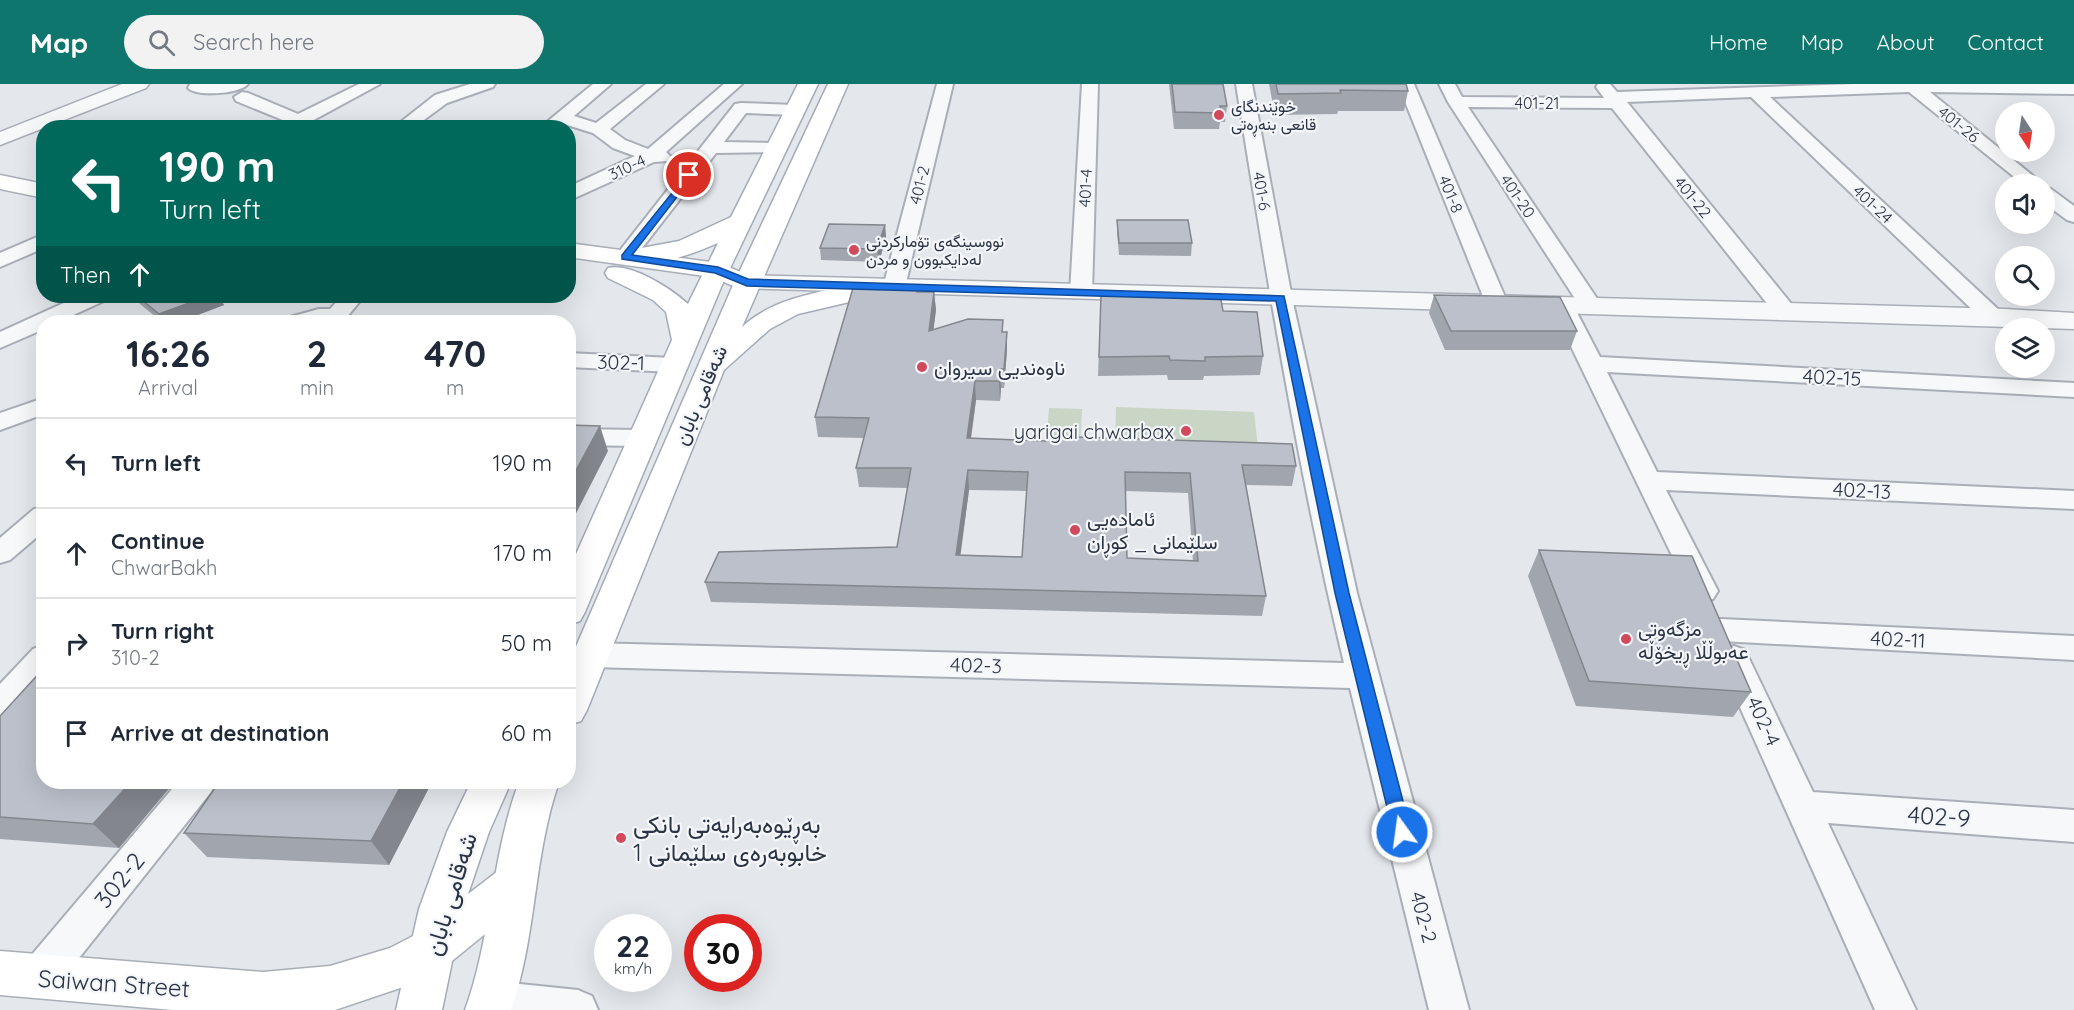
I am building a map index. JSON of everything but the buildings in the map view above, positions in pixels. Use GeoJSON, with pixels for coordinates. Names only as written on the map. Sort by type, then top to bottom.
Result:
{"type":"FeatureCollection","features":[{"type":"Feature","properties":{"kind":"main road","name":"شەقامی بابان"},"geometry":{"type":"LineString","coordinates":[[576,593],[685,339],[775,148],[808,84]]}},
{"type":"Feature","properties":{"kind":"main road","name":"شەقامی بابان"},"geometry":{"type":"LineString","coordinates":[[576,691],[747,282],[838,84]]}},
{"type":"Feature","properties":{"kind":"main road"},"geometry":{"type":"LineString","coordinates":[[0,164],[36,171]]}},
{"type":"Feature","properties":{"kind":"main road"},"geometry":{"type":"LineString","coordinates":[[0,182],[36,189]]}},
{"type":"Feature","properties":{"kind":"main road"},"geometry":{"type":"LineString","coordinates":[[576,266],[624,263],[687,248],[712,239],[741,221]]}},
{"type":"Feature","properties":{"kind":"main road"},"geometry":{"type":"LineString","coordinates":[[576,252],[624,263],[747,282]]}},
{"type":"Feature","properties":{"kind":"main road"},"geometry":{"type":"LineString","coordinates":[[624,263],[678,309],[685,339]]}},
{"type":"Feature","properties":{"kind":"main road"},"geometry":{"type":"LineString","coordinates":[[709,373],[761,323],[790,308],[888,287]]}},
{"type":"Feature","properties":{"kind":"main road","name":"شەقامی بابان"},"geometry":{"type":"LineString","coordinates":[[419,1010],[431,950],[453,869],[488,789]]}},
{"type":"Feature","properties":{"kind":"main road"},"geometry":{"type":"LineString","coordinates":[[490,1006],[510,940],[513,885],[523,824],[536,789]]}},
{"type":"Feature","properties":{"kind":"main road","name":"Saiwan Street"},"geometry":{"type":"LineString","coordinates":[[19,976],[263,995],[330,989],[365,980],[399,967],[431,950],[513,885]]}},
{"type":"Feature","properties":{"kind":"main road","name":"Saiwan Street"},"geometry":{"type":"LineString","coordinates":[[263,995],[314,1010]]}},
{"type":"Feature","properties":{"kind":"street"},"geometry":{"type":"LineString","coordinates":[[48,120],[139,84]]}},
{"type":"Feature","properties":{"kind":"street"},"geometry":{"type":"LineString","coordinates":[[300,120],[372,84]]}},
{"type":"Feature","properties":{"kind":"street"},"geometry":{"type":"LineString","coordinates":[[412,120],[441,99],[487,84]]}},
{"type":"Feature","properties":{"kind":"street"},"geometry":{"type":"LineString","coordinates":[[560,120],[603,84]]}},
{"type":"Feature","properties":{"kind":"street"},"geometry":{"type":"LineString","coordinates":[[599,129],[656,84]]}},
{"type":"Feature","properties":{"kind":"street","name":"310-4"},"geometry":{"type":"LineString","coordinates":[[576,191],[651,156],[735,84]]}},
{"type":"Feature","properties":{"kind":"street","name":"401-2"},"geometry":{"type":"LineString","coordinates":[[888,287],[945,84]]}},
{"type":"Feature","properties":{"kind":"street","name":"401-4"},"geometry":{"type":"LineString","coordinates":[[1081,293],[1090,84]]}},
{"type":"Feature","properties":{"kind":"street","name":"401-6"},"geometry":{"type":"LineString","coordinates":[[1244,84],[1281,298]]}},
{"type":"Feature","properties":{"kind":"street","name":"401-8"},"geometry":{"type":"LineString","coordinates":[[1406,84],[1497,304]]}},
{"type":"Feature","properties":{"kind":"street","name":"401-20"},"geometry":{"type":"LineString","coordinates":[[1447,84],[1576,306]]}},
{"type":"Feature","properties":{"kind":"street","name":"401-21"},"geometry":{"type":"LineString","coordinates":[[1456,102],[1910,85],[2072,88]]}},
{"type":"Feature","properties":{"kind":"street","name":"401-26"},"geometry":{"type":"LineString","coordinates":[[1910,85],[2021,174]]}},
{"type":"Feature","properties":{"kind":"street"},"geometry":{"type":"LineString","coordinates":[[196,88],[232,87],[286,120]]}},
{"type":"Feature","properties":{"kind":"street","name":"401-24"},"geometry":{"type":"LineString","coordinates":[[1755,92],[1992,316]]}},
{"type":"Feature","properties":{"kind":"street","name":"401-22"},"geometry":{"type":"LineString","coordinates":[[1611,95],[1785,311]]}},
{"type":"Feature","properties":{"kind":"street"},"geometry":{"type":"LineString","coordinates":[[624,263],[741,108],[795,110]]}},
{"type":"Feature","properties":{"kind":"street"},"geometry":{"type":"LineString","coordinates":[[0,139],[36,125]]}},
{"type":"Feature","properties":{"kind":"street"},"geometry":{"type":"LineString","coordinates":[[576,126],[599,129],[619,144],[651,156],[775,148]]}},
{"type":"Feature","properties":{"kind":"street"},"geometry":{"type":"LineString","coordinates":[[2055,201],[2074,216]]}},
{"type":"Feature","properties":{"kind":"street"},"geometry":{"type":"LineString","coordinates":[[0,261],[36,244]]}},
{"type":"Feature","properties":{"kind":"street"},"geometry":{"type":"LineString","coordinates":[[747,282],[1081,293],[1992,316],[2074,321]]}},
{"type":"Feature","properties":{"kind":"street","name":"402-2"},"geometry":{"type":"LineString","coordinates":[[1281,298],[1361,676],[1449,1010]]}},
{"type":"Feature","properties":{"kind":"street"},"geometry":{"type":"LineString","coordinates":[[55,315],[81,303]]}},
{"type":"Feature","properties":{"kind":"street"},"geometry":{"type":"LineString","coordinates":[[336,315],[347,303]]}},
{"type":"Feature","properties":{"kind":"street","name":"402-4"},"geometry":{"type":"LineString","coordinates":[[1576,306],[1590,364],[1721,630],[1896,1010]]}},
{"type":"Feature","properties":{"kind":"street"},"geometry":{"type":"LineString","coordinates":[[0,341],[36,324]]}},
{"type":"Feature","properties":{"kind":"street","name":"302-1"},"geometry":{"type":"LineString","coordinates":[[576,360],[674,365]]}},
{"type":"Feature","properties":{"kind":"street","name":"402-15"},"geometry":{"type":"LineString","coordinates":[[1590,364],[2074,390]]}},
{"type":"Feature","properties":{"kind":"street"},"geometry":{"type":"LineString","coordinates":[[0,422],[36,408]]}},
{"type":"Feature","properties":{"kind":"street"},"geometry":{"type":"LineString","coordinates":[[576,437],[641,438]]}},
{"type":"Feature","properties":{"kind":"street","name":"402-13"},"geometry":{"type":"LineString","coordinates":[[1649,480],[2074,500]]}},
{"type":"Feature","properties":{"kind":"street"},"geometry":{"type":"LineString","coordinates":[[0,553],[36,523]]}},
{"type":"Feature","properties":{"kind":"street","name":"402-11"},"geometry":{"type":"LineString","coordinates":[[1721,630],[2074,648]]}},
{"type":"Feature","properties":{"kind":"street","name":"402-3"},"geometry":{"type":"LineString","coordinates":[[591,655],[1361,676]]}},
{"type":"Feature","properties":{"kind":"street"},"geometry":{"type":"LineString","coordinates":[[0,706],[36,666]]}},
{"type":"Feature","properties":{"kind":"street","name":"302-2"},"geometry":{"type":"LineString","coordinates":[[19,976],[193,789]]}},
{"type":"Feature","properties":{"kind":"street","name":"402-9"},"geometry":{"type":"LineString","coordinates":[[1804,806],[2074,826]]}},
{"type":"Feature","properties":{"kind":"street"},"geometry":{"type":"LineString","coordinates":[[490,1006],[578,1010]]}},
{"type":"Feature","properties":{"kind":"green space","name":"yarigai chwarbax"},"geometry":{"type":"Polygon","coordinates":[[[1116,407],[1254,412],[1259,455],[1115,450],[1116,407]]]}},
{"type":"Feature","properties":{"kind":"green space"},"geometry":{"type":"Polygon","coordinates":[[[1049,408],[1082,409],[1080,447],[1046,446],[1049,408]]]}},
{"type":"Feature","properties":{"kind":"place","name":"خوێندنگای قانعی بنەڕەتی"},"geometry":{"type":"Point","coordinates":[1219,115]}},
{"type":"Feature","properties":{"kind":"place","name":"نووسینگەی تۆمارکردنی لەدایکبوون و مردن"},"geometry":{"type":"Point","coordinates":[854,250]}},
{"type":"Feature","properties":{"kind":"place","name":"ناوەندیی سیروان"},"geometry":{"type":"Point","coordinates":[922,367]}},
{"type":"Feature","properties":{"kind":"place","name":"yarigai chwarbax"},"geometry":{"type":"Point","coordinates":[1186,431]}},
{"type":"Feature","properties":{"kind":"place","name":"ئامادەیی سلێمانی _ کوڕان"},"geometry":{"type":"Point","coordinates":[1075,530]}},
{"type":"Feature","properties":{"kind":"place","name":"مزگەوتی عەبوڵڵا ڕیخۆڵە"},"geometry":{"type":"Point","coordinates":[1626,639]}},
{"type":"Feature","properties":{"kind":"place","name":"بەڕێوەبەرایەتی بانکی خابوبەرەی سلێمانی 1"},"geometry":{"type":"Point","coordinates":[621,838]}},
{"type":"Feature","properties":{"kind":"route"},"geometry":{"type":"LineString","coordinates":[[689,175],[625,257],[718,270],[747,282],[1281,298],[1342,593],[1402,832]]}}]}
